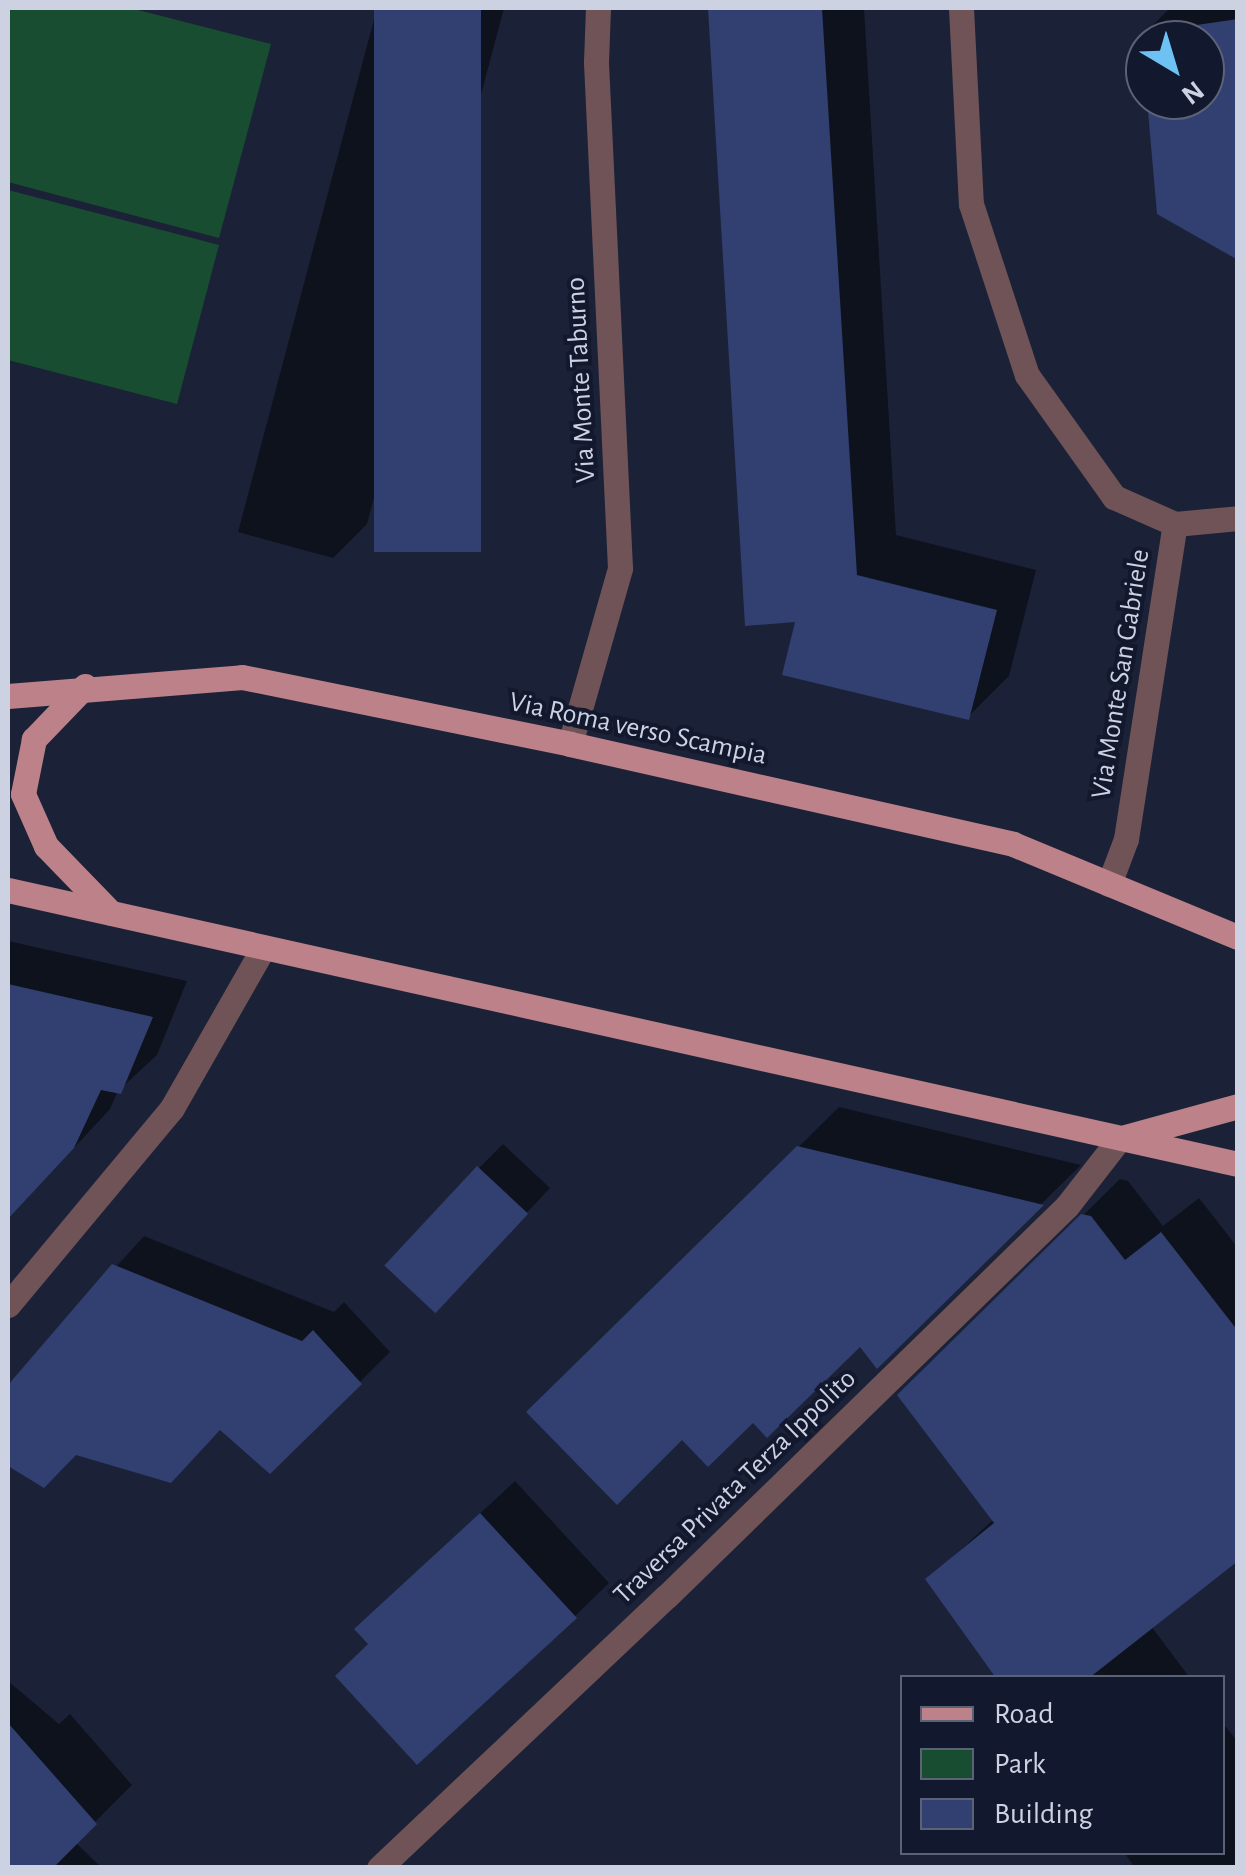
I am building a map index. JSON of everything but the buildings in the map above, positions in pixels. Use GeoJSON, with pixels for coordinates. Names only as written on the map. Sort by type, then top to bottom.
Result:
{"type":"FeatureCollection","features":[{"type":"Feature","properties":{"kind":"main road","name":"Via Roma verso Scampia"},"geometry":{"type":"LineString","coordinates":[[8,696],[85,686],[242,677],[570,744],[1013,844],[1238,937]]}},
{"type":"Feature","properties":{"kind":"main road"},"geometry":{"type":"LineString","coordinates":[[85,686],[34,739],[23,794],[46,846],[111,913]]}},
{"type":"Feature","properties":{"kind":"main road"},"geometry":{"type":"LineString","coordinates":[[8,890],[1238,1164]]}},
{"type":"Feature","properties":{"kind":"main road"},"geometry":{"type":"LineString","coordinates":[[1120,1138],[1238,1106]]}},
{"type":"Feature","properties":{"kind":"street","name":"Via Monte Taburno"},"geometry":{"type":"LineString","coordinates":[[570,744],[620,568],[596,62],[598,8]]}},
{"type":"Feature","properties":{"kind":"street","name":"Via Monte San Gabriele"},"geometry":{"type":"LineString","coordinates":[[961,8],[971,204],[1026,375],[1114,496],[1175,524],[1126,839],[1109,884]]}},
{"type":"Feature","properties":{"kind":"street"},"geometry":{"type":"LineString","coordinates":[[1175,524],[1238,518]]}},
{"type":"Feature","properties":{"kind":"street"},"geometry":{"type":"LineString","coordinates":[[8,1304],[172,1108],[264,947]]}},
{"type":"Feature","properties":{"kind":"street","name":"Traversa Privata Terza Ippolito"},"geometry":{"type":"LineString","coordinates":[[379,1868],[652,1610],[1067,1206],[1120,1138]]}},
{"type":"Feature","properties":{"kind":"green space"},"geometry":{"type":"Polygon","coordinates":[[[8,8],[130,8],[271,44],[219,238],[8,182],[8,8]]]}},
{"type":"Feature","properties":{"kind":"green space"},"geometry":{"type":"Polygon","coordinates":[[[8,190],[219,245],[177,404],[8,360],[8,190]]]}}]}
